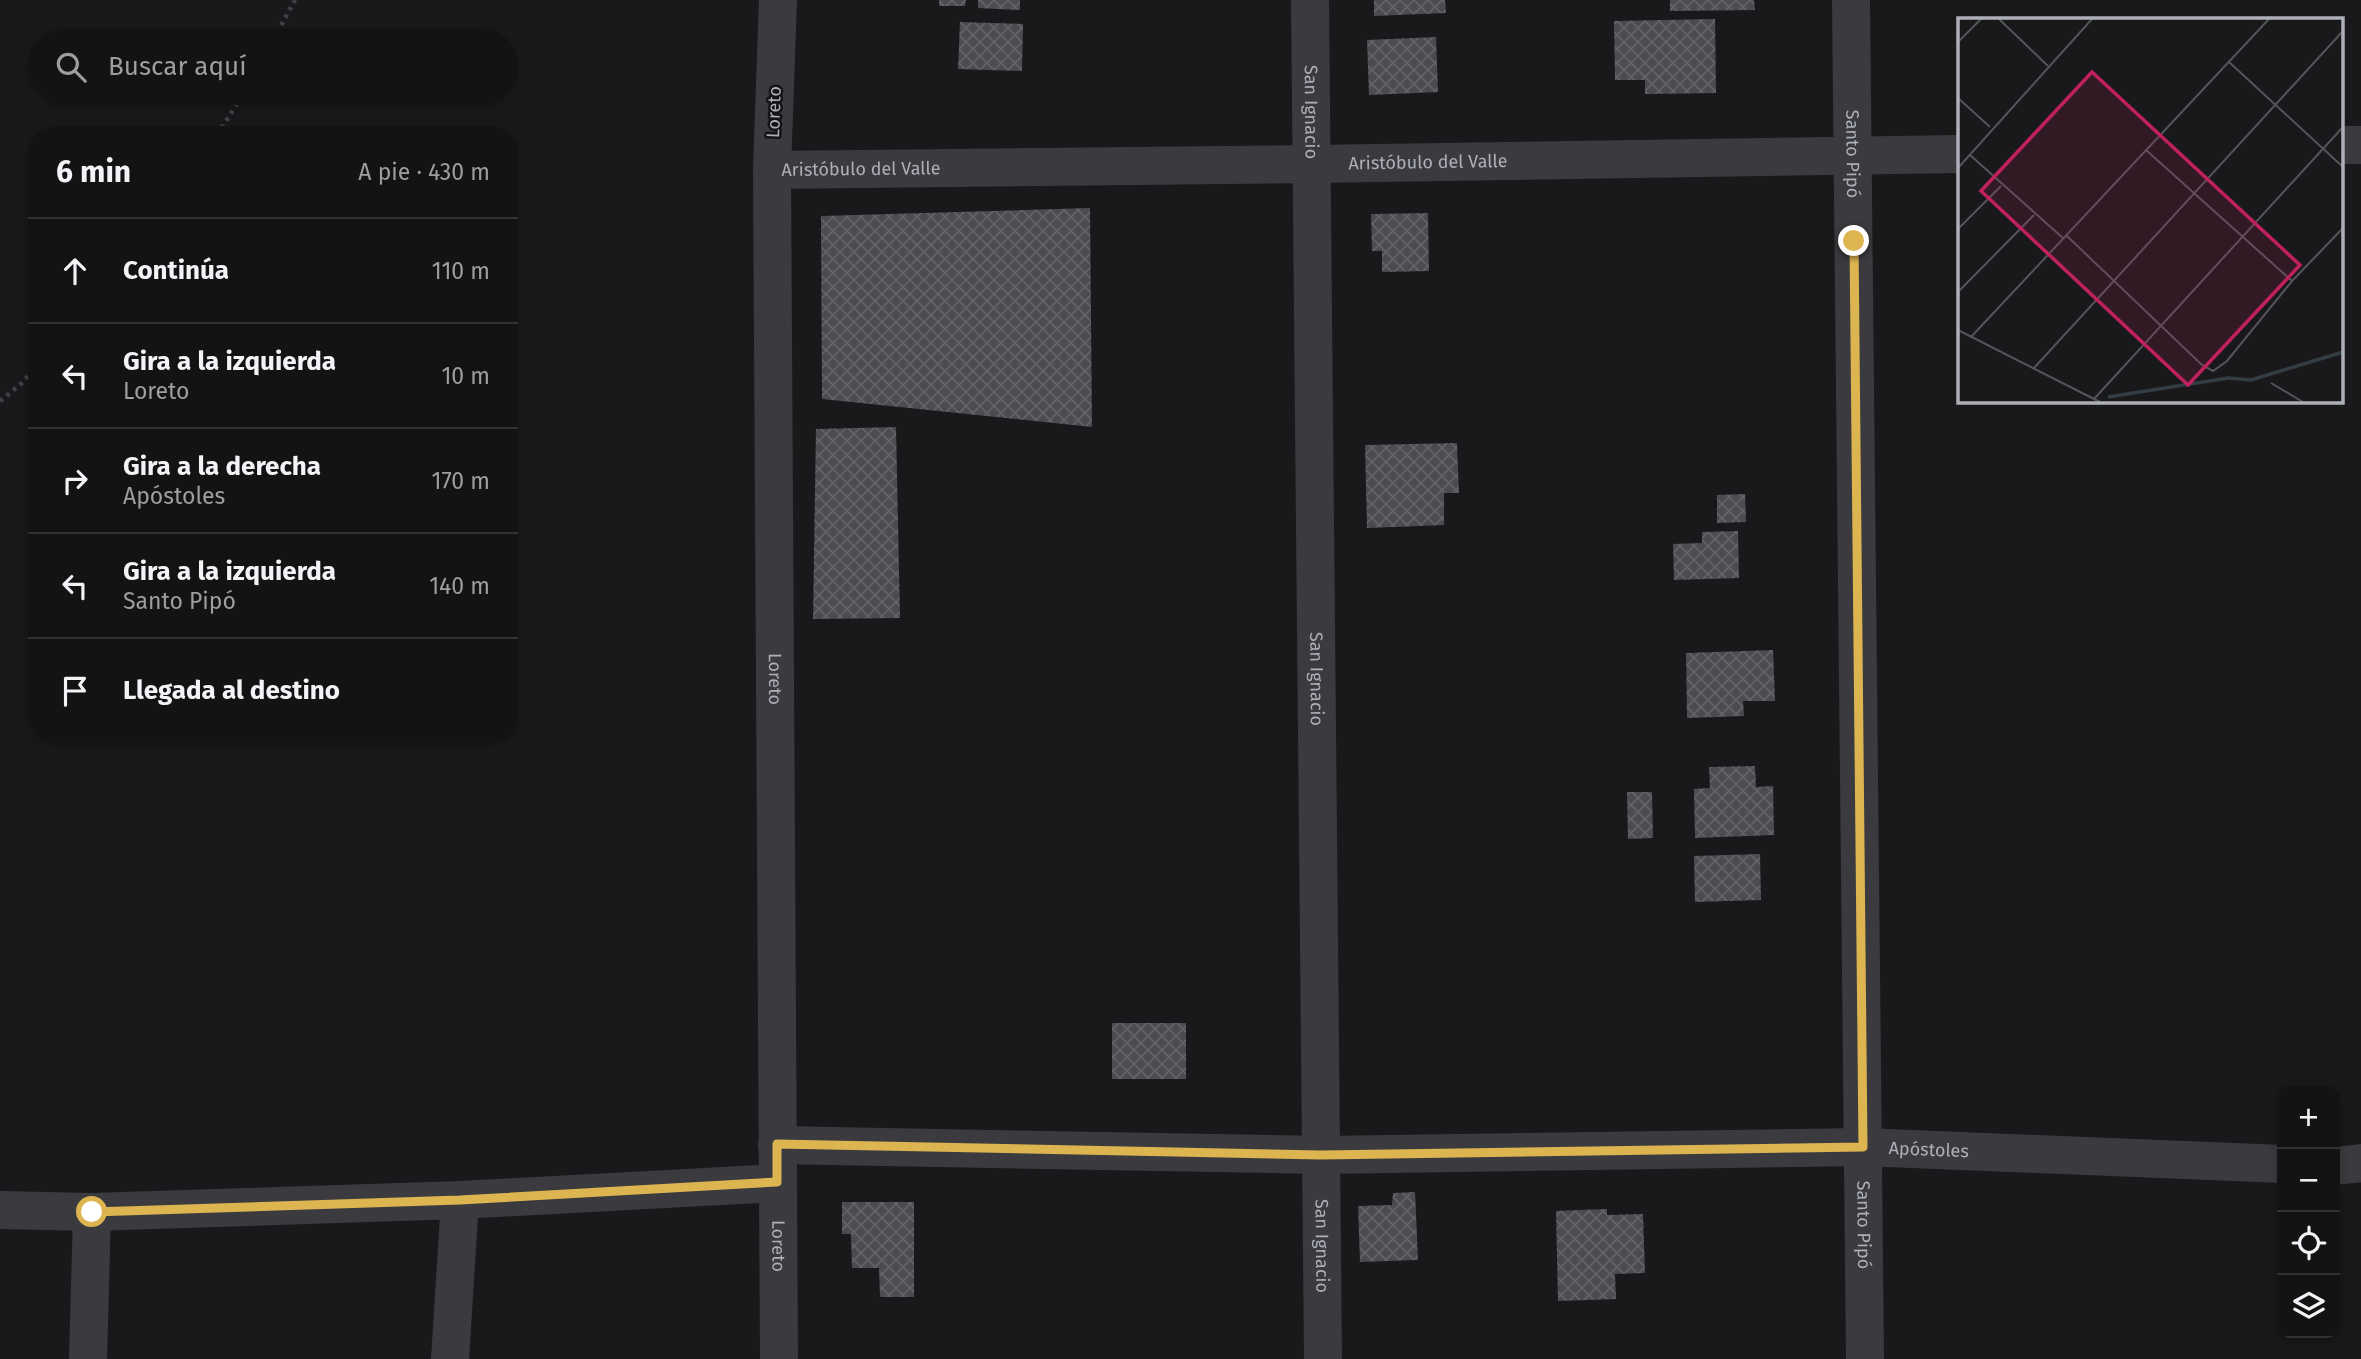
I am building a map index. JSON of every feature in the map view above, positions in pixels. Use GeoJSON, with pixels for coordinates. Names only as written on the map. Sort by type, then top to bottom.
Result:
{"type":"FeatureCollection","features":[{"type":"Feature","properties":{"kind":"street","name":"Loreto"},"geometry":{"type":"LineString","coordinates":[[778,0],[772,170],[779,1359]]}},
{"type":"Feature","properties":{"kind":"street","name":"San Ignacio"},"geometry":{"type":"LineString","coordinates":[[1310,0],[1323,1359]]}},
{"type":"Feature","properties":{"kind":"street","name":"Santo Pipó"},"geometry":{"type":"LineString","coordinates":[[1851,0],[1865,1359]]}},
{"type":"Feature","properties":{"kind":"street","name":"Aristóbulo del Valle"},"geometry":{"type":"LineString","coordinates":[[772,170],[1958,153]]}},
{"type":"Feature","properties":{"kind":"street","name":"Apóstoles"},"geometry":{"type":"LineString","coordinates":[[777,1144],[1321,1155],[1863,1147],[2277,1164]]}},
{"type":"Feature","properties":{"kind":"street"},"geometry":{"type":"LineString","coordinates":[[2340,1165],[2361,1163]]}},
{"type":"Feature","properties":{"kind":"street"},"geometry":{"type":"LineString","coordinates":[[0,1210],[92,1212],[460,1200],[777,1182]]}},
{"type":"Feature","properties":{"kind":"street"},"geometry":{"type":"LineString","coordinates":[[450,1359],[460,1200]]}},
{"type":"Feature","properties":{"kind":"street"},"geometry":{"type":"LineString","coordinates":[[88,1359],[92,1212]]}},
{"type":"Feature","properties":{"kind":"path"},"geometry":{"type":"LineString","coordinates":[[280,28],[295,0]]}},
{"type":"Feature","properties":{"kind":"path"},"geometry":{"type":"LineString","coordinates":[[223,126],[236,105]]}},
{"type":"Feature","properties":{"kind":"path"},"geometry":{"type":"LineString","coordinates":[[0,401],[28,376]]}},
{"type":"Feature","properties":{"kind":"building"},"geometry":{"type":"Polygon","coordinates":[[[939,0],[966,0],[965,6],[939,6],[939,0]]]}},
{"type":"Feature","properties":{"kind":"building"},"geometry":{"type":"Polygon","coordinates":[[[978,0],[1020,0],[1020,10],[978,8],[978,0]]]}},
{"type":"Feature","properties":{"kind":"building"},"geometry":{"type":"Polygon","coordinates":[[[1374,0],[1445,0],[1446,13],[1374,16],[1374,0]]]}},
{"type":"Feature","properties":{"kind":"building"},"geometry":{"type":"Polygon","coordinates":[[[1670,0],[1754,0],[1755,10],[1670,11],[1670,0]]]}},
{"type":"Feature","properties":{"kind":"building"},"geometry":{"type":"Polygon","coordinates":[[[1715,19],[1716,93],[1645,94],[1645,80],[1615,80],[1614,21],[1715,19]]]}},
{"type":"Feature","properties":{"kind":"building"},"geometry":{"type":"Polygon","coordinates":[[[960,22],[1023,24],[1022,71],[958,69],[960,22]]]}},
{"type":"Feature","properties":{"kind":"building"},"geometry":{"type":"Polygon","coordinates":[[[1436,37],[1438,92],[1369,95],[1367,40],[1436,37]]]}},
{"type":"Feature","properties":{"kind":"building"},"geometry":{"type":"Polygon","coordinates":[[[1090,208],[1092,427],[822,399],[821,216],[1090,208]]]}},
{"type":"Feature","properties":{"kind":"building"},"geometry":{"type":"Polygon","coordinates":[[[1428,213],[1429,271],[1382,272],[1382,251],[1372,251],[1371,214],[1428,213]]]}},
{"type":"Feature","properties":{"kind":"building"},"geometry":{"type":"Polygon","coordinates":[[[896,427],[900,618],[813,619],[816,429],[896,427]]]}},
{"type":"Feature","properties":{"kind":"building"},"geometry":{"type":"Polygon","coordinates":[[[1457,443],[1459,493],[1444,493],[1444,525],[1367,528],[1365,445],[1457,443]]]}},
{"type":"Feature","properties":{"kind":"building"},"geometry":{"type":"Polygon","coordinates":[[[1745,494],[1746,522],[1717,523],[1717,495],[1745,494]]]}},
{"type":"Feature","properties":{"kind":"building"},"geometry":{"type":"Polygon","coordinates":[[[1738,531],[1739,578],[1674,580],[1673,544],[1702,543],[1702,532],[1738,531]]]}},
{"type":"Feature","properties":{"kind":"building"},"geometry":{"type":"Polygon","coordinates":[[[1773,650],[1775,701],[1743,701],[1744,716],[1687,718],[1686,653],[1773,650]]]}},
{"type":"Feature","properties":{"kind":"building"},"geometry":{"type":"Polygon","coordinates":[[[1755,766],[1756,787],[1773,786],[1774,835],[1695,838],[1694,789],[1710,788],[1709,767],[1755,766]]]}},
{"type":"Feature","properties":{"kind":"building"},"geometry":{"type":"Polygon","coordinates":[[[1627,792],[1652,792],[1653,838],[1628,839],[1627,792]]]}},
{"type":"Feature","properties":{"kind":"building"},"geometry":{"type":"Polygon","coordinates":[[[1760,854],[1761,900],[1695,902],[1694,856],[1760,854]]]}},
{"type":"Feature","properties":{"kind":"building"},"geometry":{"type":"Polygon","coordinates":[[[1112,1023],[1186,1023],[1186,1079],[1112,1079],[1112,1023]]]}},
{"type":"Feature","properties":{"kind":"building"},"geometry":{"type":"Polygon","coordinates":[[[1415,1192],[1418,1260],[1360,1262],[1358,1206],[1392,1205],[1393,1193],[1415,1192]]]}},
{"type":"Feature","properties":{"kind":"building"},"geometry":{"type":"Polygon","coordinates":[[[842,1202],[914,1202],[914,1297],[880,1297],[879,1268],[852,1268],[851,1234],[842,1234],[842,1202]]]}},
{"type":"Feature","properties":{"kind":"building"},"geometry":{"type":"Polygon","coordinates":[[[1607,1209],[1607,1215],[1643,1214],[1645,1273],[1615,1274],[1616,1299],[1558,1301],[1556,1211],[1607,1209]]]}},
{"type":"Feature","properties":{"kind":"route"},"geometry":{"type":"LineString","coordinates":[[92,1212],[460,1200],[777,1182],[777,1144],[1321,1155],[1863,1147],[1854,241]]}}]}
